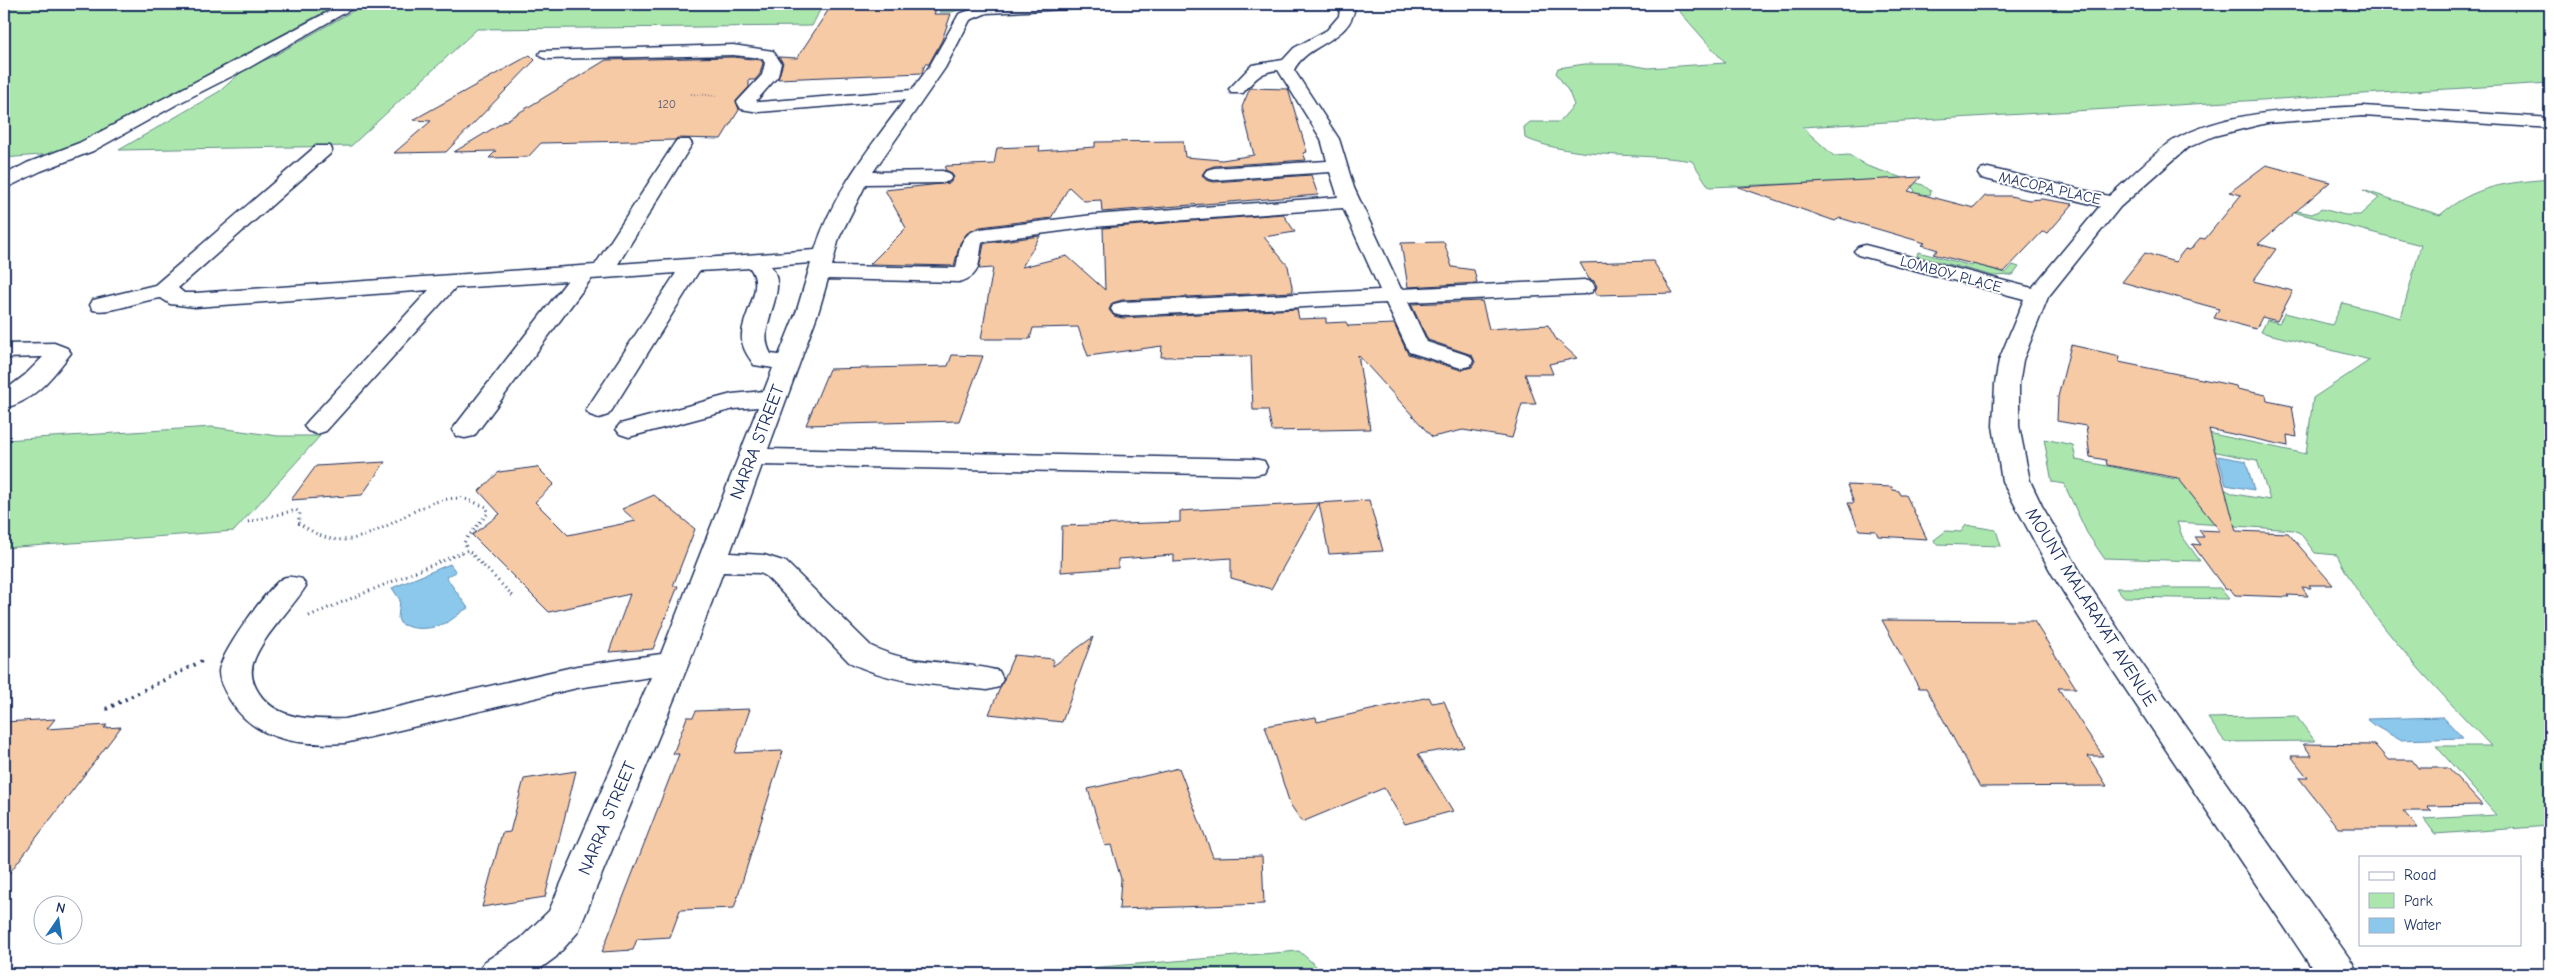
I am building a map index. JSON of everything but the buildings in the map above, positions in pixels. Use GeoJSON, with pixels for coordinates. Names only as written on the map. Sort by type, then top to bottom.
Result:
{"type":"FeatureCollection","features":[{"type":"Feature","properties":{"kind":"street"},"geometry":{"type":"LineString","coordinates":[[4,183],[34,167],[110,143],[135,133],[205,93],[244,64],[353,4]]}},
{"type":"Feature","properties":{"kind":"street","name":"NARRA STREET"},"geometry":{"type":"LineString","coordinates":[[498,974],[522,961],[546,944],[564,921],[673,663],[788,362],[841,211],[859,178],[937,68],[960,22],[972,12],[999,7],[1088,4]]}},
{"type":"Feature","properties":{"kind":"street"},"geometry":{"type":"LineString","coordinates":[[1237,88],[1254,69],[1264,66],[1287,65],[1296,55],[1338,28],[1348,13],[1348,4]]}},
{"type":"Feature","properties":{"kind":"street"},"geometry":{"type":"LineString","coordinates":[[547,54],[733,50],[767,54],[773,63],[770,76],[746,102],[747,105],[759,107],[918,95]]}},
{"type":"Feature","properties":{"kind":"street"},"geometry":{"type":"LineString","coordinates":[[1287,65],[1289,76],[1330,139],[1350,202],[1416,347],[1461,361]]}},
{"type":"Feature","properties":{"kind":"street","name":"MOUNT MALARAYAT AVENUE"},"geometry":{"type":"LineString","coordinates":[[2338,974],[2107,637],[2045,538],[2016,481],[2006,426],[2007,384],[2011,360],[2037,296],[2113,203],[2181,144],[2208,132],[2267,118],[2363,111],[2550,123]]}},
{"type":"Feature","properties":{"kind":"street"},"geometry":{"type":"LineString","coordinates":[[465,430],[593,273],[683,144]]}},
{"type":"Feature","properties":{"kind":"street"},"geometry":{"type":"LineString","coordinates":[[161,291],[324,150]]}},
{"type":"Feature","properties":{"kind":"street"},"geometry":{"type":"LineString","coordinates":[[1214,174],[1338,166]]}},
{"type":"Feature","properties":{"kind":"street","name":"MACOPA PLACE"},"geometry":{"type":"LineString","coordinates":[[1988,174],[2113,203]]}},
{"type":"Feature","properties":{"kind":"street"},"geometry":{"type":"LineString","coordinates":[[859,178],[942,177]]}},
{"type":"Feature","properties":{"kind":"street"},"geometry":{"type":"LineString","coordinates":[[100,305],[143,293],[161,291],[171,293],[178,299],[195,300],[758,262],[822,264],[959,275],[966,272],[972,240],[980,235],[1093,221],[1350,202]]}},
{"type":"Feature","properties":{"kind":"street","name":"LOMBOY PLACE"},"geometry":{"type":"LineString","coordinates":[[1865,251],[2037,296]]}},
{"type":"Feature","properties":{"kind":"street"},"geometry":{"type":"LineString","coordinates":[[758,262],[767,271],[768,285],[754,324],[755,344],[762,360],[788,362]]}},
{"type":"Feature","properties":{"kind":"street"},"geometry":{"type":"LineString","coordinates":[[599,410],[691,266]]}},
{"type":"Feature","properties":{"kind":"street"},"geometry":{"type":"LineString","coordinates":[[316,426],[448,283]]}},
{"type":"Feature","properties":{"kind":"street"},"geometry":{"type":"LineString","coordinates":[[1122,309],[1584,288]]}},
{"type":"Feature","properties":{"kind":"street"},"geometry":{"type":"LineString","coordinates":[[4,351],[49,350],[59,352],[14,389],[4,401]]}},
{"type":"Feature","properties":{"kind":"street"},"geometry":{"type":"LineString","coordinates":[[629,429],[655,424],[732,402],[774,398]]}},
{"type":"Feature","properties":{"kind":"street"},"geometry":{"type":"LineString","coordinates":[[752,457],[1254,467]]}},
{"type":"Feature","properties":{"kind":"street"},"geometry":{"type":"LineString","coordinates":[[710,562],[764,564],[776,569],[860,654],[874,663],[895,668],[986,679]]}},
{"type":"Feature","properties":{"kind":"street"},"geometry":{"type":"LineString","coordinates":[[291,586],[254,635],[240,657],[234,671],[246,703],[260,717],[273,723],[303,731],[345,732],[577,678],[673,663]]}},
{"type":"Feature","properties":{"kind":"path"},"geometry":{"type":"LineString","coordinates":[[248,522],[296,510],[300,513],[298,523],[311,533],[326,539],[347,541],[368,534],[404,515],[427,507],[461,500],[480,503],[487,507],[488,513],[464,543],[468,550],[515,598]]}},
{"type":"Feature","properties":{"kind":"path"},"geometry":{"type":"LineString","coordinates":[[106,709],[254,635],[300,620],[468,550]]}},
{"type":"Feature","properties":{"kind":"green space"},"geometry":{"type":"Polygon","coordinates":[[[4,4],[339,4],[86,140],[52,154],[4,158],[4,4]]]}},
{"type":"Feature","properties":{"kind":"green space"},"geometry":{"type":"Polygon","coordinates":[[[365,4],[881,4],[821,8],[812,26],[477,29],[351,146],[119,150],[220,91],[246,68],[272,57],[365,4]]]}},
{"type":"Feature","properties":{"kind":"green space"},"geometry":{"type":"Polygon","coordinates":[[[917,4],[974,5],[952,12],[940,12],[939,8],[916,8],[917,4]]]}},
{"type":"Feature","properties":{"kind":"green space"},"geometry":{"type":"Polygon","coordinates":[[[1673,4],[2540,4],[2550,8],[2550,83],[1802,127],[1834,156],[1849,155],[1867,166],[1923,185],[1931,191],[1930,195],[1913,193],[1915,191],[1912,187],[1903,183],[1863,181],[1709,187],[1692,161],[1586,153],[1545,145],[1525,138],[1524,127],[1530,122],[1559,122],[1574,105],[1569,92],[1556,73],[1558,68],[1585,64],[1626,64],[1648,68],[1725,63],[1673,4]]]}},
{"type":"Feature","properties":{"kind":"green space"},"geometry":{"type":"Polygon","coordinates":[[[2550,179],[2550,826],[2435,834],[2424,819],[2496,815],[2436,746],[2491,746],[2428,679],[2386,630],[2367,605],[2337,555],[2315,553],[2300,533],[2294,530],[2177,522],[2182,536],[2200,561],[2104,558],[2087,533],[2064,484],[2052,482],[2044,439],[2073,445],[2076,460],[2222,488],[2234,494],[2270,500],[2257,460],[2096,428],[2096,409],[2306,454],[2313,398],[2370,360],[2261,332],[2267,320],[2279,323],[2285,313],[2332,325],[2343,303],[2401,318],[2421,245],[2262,204],[2312,214],[2322,209],[2345,215],[2360,215],[2379,198],[2363,190],[2440,215],[2466,197],[2479,191],[2505,184],[2550,179]]]}},
{"type":"Feature","properties":{"kind":"green space"},"geometry":{"type":"Polygon","coordinates":[[[1918,252],[2006,273],[2013,265],[2019,267],[2013,275],[1994,276],[1917,256],[1918,252]]]}},
{"type":"Feature","properties":{"kind":"green space"},"geometry":{"type":"Polygon","coordinates":[[[212,427],[278,436],[320,436],[234,531],[4,548],[4,440],[212,427]]]}},
{"type":"Feature","properties":{"kind":"green space"},"geometry":{"type":"Polygon","coordinates":[[[1966,525],[1996,530],[2001,546],[1936,544],[1934,540],[1946,531],[1961,532],[1966,525]]]}},
{"type":"Feature","properties":{"kind":"green space"},"geometry":{"type":"Polygon","coordinates":[[[2116,588],[2220,588],[2229,599],[2123,597],[2116,588]]]}},
{"type":"Feature","properties":{"kind":"green space"},"geometry":{"type":"Polygon","coordinates":[[[2296,716],[2315,741],[2225,742],[2208,718],[2296,716]]]}},
{"type":"Feature","properties":{"kind":"green space"},"geometry":{"type":"Polygon","coordinates":[[[1299,951],[1325,974],[1013,974],[1026,973],[1299,951]]]}},
{"type":"Feature","properties":{"kind":"water"},"geometry":{"type":"Polygon","coordinates":[[[2218,456],[2246,461],[2254,490],[2226,485],[2218,456]]]}},
{"type":"Feature","properties":{"kind":"water"},"geometry":{"type":"Polygon","coordinates":[[[450,564],[456,572],[446,577],[468,608],[439,626],[412,628],[400,623],[398,618],[400,600],[392,588],[450,564]]]}},
{"type":"Feature","properties":{"kind":"water"},"geometry":{"type":"Polygon","coordinates":[[[2443,717],[2463,738],[2400,740],[2367,719],[2443,717]]]}}]}
